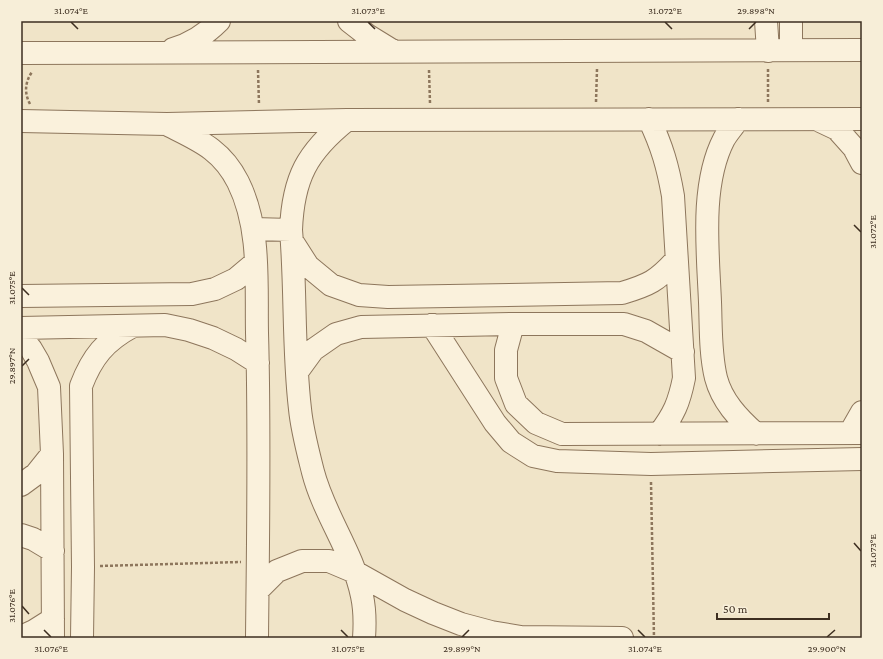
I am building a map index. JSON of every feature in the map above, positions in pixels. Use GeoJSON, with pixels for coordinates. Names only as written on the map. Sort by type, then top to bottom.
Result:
{"type":"FeatureCollection","features":[{"type":"Feature","properties":{"kind":"street"},"geometry":{"type":"LineString","coordinates":[[162,52],[179,47],[196,39],[211,29],[219,21]]}},
{"type":"Feature","properties":{"kind":"street"},"geometry":{"type":"LineString","coordinates":[[349,21],[367,35],[394,51],[431,64],[597,64],[770,61],[791,50],[862,50]]}},
{"type":"Feature","properties":{"kind":"street"},"geometry":{"type":"LineString","coordinates":[[766,21],[770,61]]}},
{"type":"Feature","properties":{"kind":"street"},"geometry":{"type":"LineString","coordinates":[[791,21],[791,50]]}},
{"type":"Feature","properties":{"kind":"street"},"geometry":{"type":"LineString","coordinates":[[21,53],[162,52],[258,66],[394,51]]}},
{"type":"Feature","properties":{"kind":"street"},"geometry":{"type":"LineString","coordinates":[[27,115],[167,124],[430,119],[862,119]]}},
{"type":"Feature","properties":{"kind":"street"},"geometry":{"type":"LineString","coordinates":[[649,119],[660,143],[668,169],[673,196],[684,378],[680,398],[671,418],[659,434]]}},
{"type":"Feature","properties":{"kind":"street"},"geometry":{"type":"LineString","coordinates":[[738,119],[724,140],[714,167],[709,195],[707,224],[712,356],[716,378],[725,400],[739,419],[756,434]]}},
{"type":"Feature","properties":{"kind":"street"},"geometry":{"type":"LineString","coordinates":[[817,119],[837,129],[854,148],[862,163]]}},
{"type":"Feature","properties":{"kind":"street"},"geometry":{"type":"LineString","coordinates":[[347,120],[325,139],[304,168],[296,188],[292,209],[292,235],[297,372],[300,411],[313,473],[324,506],[344,545],[362,595],[365,620],[364,638]]}},
{"type":"Feature","properties":{"kind":"street"},"geometry":{"type":"LineString","coordinates":[[167,124],[203,142],[224,160],[238,181],[247,205],[253,229],[258,364],[257,638]]}},
{"type":"Feature","properties":{"kind":"street"},"geometry":{"type":"LineString","coordinates":[[674,224],[707,224]]}},
{"type":"Feature","properties":{"kind":"street"},"geometry":{"type":"LineString","coordinates":[[253,229],[292,235]]}},
{"type":"Feature","properties":{"kind":"street"},"geometry":{"type":"LineString","coordinates":[[292,235],[308,266],[331,285],[359,295],[388,297],[622,293],[643,287],[661,276],[676,260]]}},
{"type":"Feature","properties":{"kind":"street"},"geometry":{"type":"LineString","coordinates":[[21,296],[192,294],[215,289],[236,279],[255,263]]}},
{"type":"Feature","properties":{"kind":"street"},"geometry":{"type":"LineString","coordinates":[[297,372],[313,350],[336,334],[361,327],[513,324],[624,324],[646,331],[683,354],[712,356]]}},
{"type":"Feature","properties":{"kind":"street"},"geometry":{"type":"LineString","coordinates":[[513,324],[506,350],[506,378],[516,404],[536,424],[562,434],[856,433],[862,412]]}},
{"type":"Feature","properties":{"kind":"street"},"geometry":{"type":"LineString","coordinates":[[21,328],[165,325],[189,330],[213,338],[236,349],[258,364]]}},
{"type":"Feature","properties":{"kind":"street"},"geometry":{"type":"LineString","coordinates":[[432,325],[495,423],[511,442],[533,456],[557,461],[651,464],[862,460]]}},
{"type":"Feature","properties":{"kind":"street"},"geometry":{"type":"LineString","coordinates":[[82,638],[83,567],[81,386],[95,357],[106,344],[133,326]]}},
{"type":"Feature","properties":{"kind":"street"},"geometry":{"type":"LineString","coordinates":[[21,337],[31,349],[38,361],[45,374],[49,387],[52,454],[53,551],[53,628],[34,631],[21,637]]}},
{"type":"Feature","properties":{"kind":"street"},"geometry":{"type":"LineString","coordinates":[[49,387],[81,386]]}},
{"type":"Feature","properties":{"kind":"street"},"geometry":{"type":"LineString","coordinates":[[21,485],[36,474],[52,454]]}},
{"type":"Feature","properties":{"kind":"street"},"geometry":{"type":"LineString","coordinates":[[21,535],[53,551]]}},
{"type":"Feature","properties":{"kind":"street"},"geometry":{"type":"LineString","coordinates":[[258,590],[277,571],[302,561],[329,561],[354,572],[405,600],[433,613],[461,624],[491,632],[521,637],[622,638]]}},
{"type":"Feature","properties":{"kind":"path"},"geometry":{"type":"LineString","coordinates":[[768,119],[770,61]]}},
{"type":"Feature","properties":{"kind":"path"},"geometry":{"type":"LineString","coordinates":[[430,119],[431,64]]}},
{"type":"Feature","properties":{"kind":"path"},"geometry":{"type":"LineString","coordinates":[[596,119],[597,64]]}},
{"type":"Feature","properties":{"kind":"path"},"geometry":{"type":"LineString","coordinates":[[258,66],[259,122]]}},
{"type":"Feature","properties":{"kind":"path"},"geometry":{"type":"LineString","coordinates":[[27,115],[26,87],[27,81],[34,70]]}},
{"type":"Feature","properties":{"kind":"path"},"geometry":{"type":"LineString","coordinates":[[651,464],[654,638]]}},
{"type":"Feature","properties":{"kind":"path"},"geometry":{"type":"LineString","coordinates":[[83,567],[258,562]]}}]}
